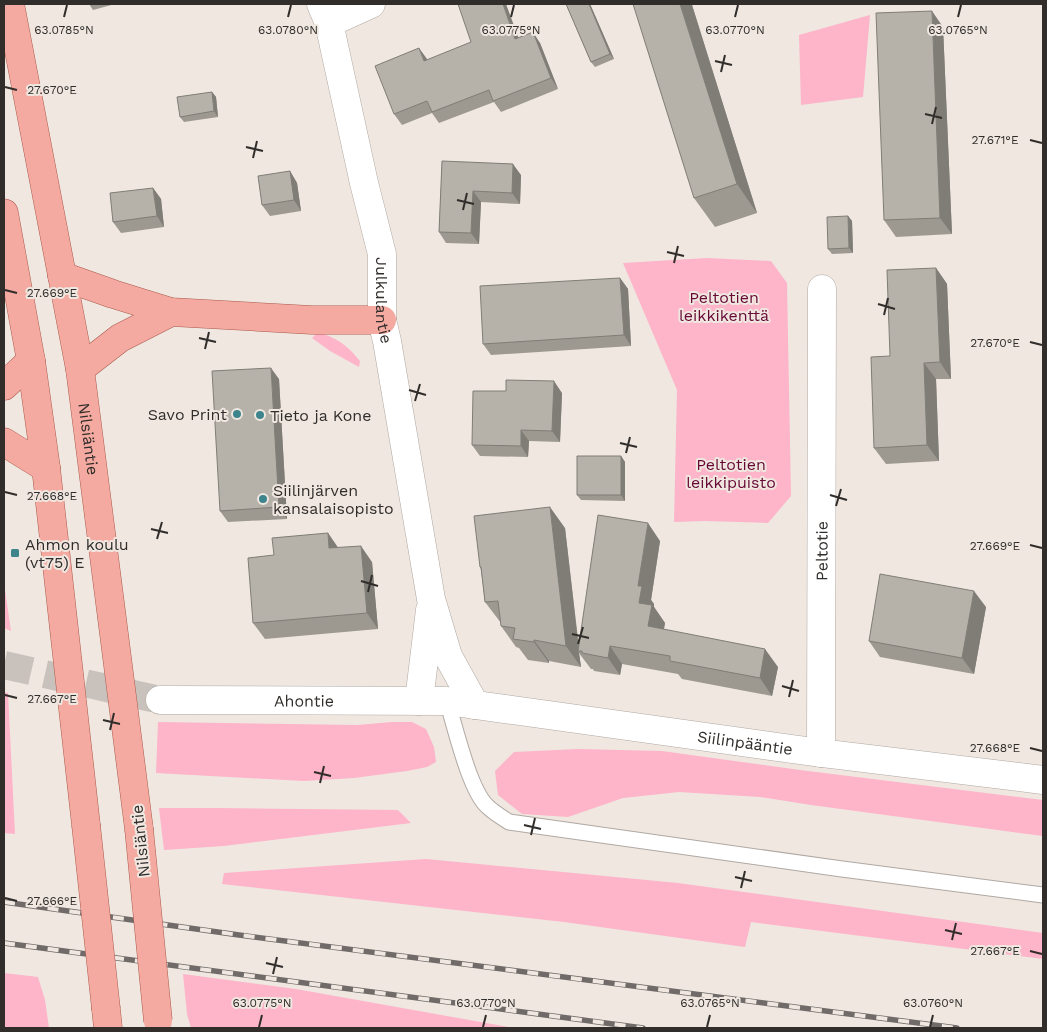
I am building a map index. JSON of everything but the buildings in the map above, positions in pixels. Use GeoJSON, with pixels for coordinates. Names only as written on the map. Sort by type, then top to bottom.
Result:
{"type":"FeatureCollection","features":[{"type":"Feature","properties":{"kind":"main road","name":"Nilsiäntie"},"geometry":{"type":"LineString","coordinates":[[10,4],[80,370],[139,829],[158,1025]]}},
{"type":"Feature","properties":{"kind":"main road"},"geometry":{"type":"LineString","coordinates":[[4,213],[31,360],[46,468],[107,1018]]}},
{"type":"Feature","properties":{"kind":"main road"},"geometry":{"type":"LineString","coordinates":[[62,276],[171,312],[312,320],[382,320]]}},
{"type":"Feature","properties":{"kind":"main road"},"geometry":{"type":"LineString","coordinates":[[80,370],[120,338],[171,312]]}},
{"type":"Feature","properties":{"kind":"main road"},"geometry":{"type":"LineString","coordinates":[[4,386],[31,360]]}},
{"type":"Feature","properties":{"kind":"main road"},"geometry":{"type":"LineString","coordinates":[[4,442],[46,468]]}},
{"type":"Feature","properties":{"kind":"street"},"geometry":{"type":"LineString","coordinates":[[325,13],[372,4]]}},
{"type":"Feature","properties":{"kind":"street","name":"Julkulantie"},"geometry":{"type":"LineString","coordinates":[[325,13],[382,254],[382,320],[431,599],[448,656],[475,705]]}},
{"type":"Feature","properties":{"kind":"street","name":"Peltotie"},"geometry":{"type":"LineString","coordinates":[[821,753],[822,289]]}},
{"type":"Feature","properties":{"kind":"street","name":"Julkulantie"},"geometry":{"type":"LineString","coordinates":[[419,701],[431,599]]}},
{"type":"Feature","properties":{"kind":"street","name":"Ahontie"},"geometry":{"type":"LineString","coordinates":[[160,700],[448,701]]}},
{"type":"Feature","properties":{"kind":"street","name":"Siilinpääntie"},"geometry":{"type":"LineString","coordinates":[[448,701],[821,753],[1043,780]]}},
{"type":"Feature","properties":{"kind":"lane"},"geometry":{"type":"LineString","coordinates":[[448,701],[476,791],[486,805],[508,822],[1043,895]]}},
{"type":"Feature","properties":{"kind":"green space"},"geometry":{"type":"Polygon","coordinates":[[[870,15],[863,97],[801,105],[799,35],[870,15]]]}},
{"type":"Feature","properties":{"kind":"green space"},"geometry":{"type":"Polygon","coordinates":[[[707,258],[771,261],[787,283],[791,496],[768,523],[674,522],[677,390],[623,263],[707,258]]]}},
{"type":"Feature","properties":{"kind":"green space"},"geometry":{"type":"Polygon","coordinates":[[[318,332],[346,346],[360,361],[359,367],[330,351],[312,338],[318,332]]]}},
{"type":"Feature","properties":{"kind":"green space"},"geometry":{"type":"Polygon","coordinates":[[[4,583],[11,631],[4,628],[4,583]]]}},
{"type":"Feature","properties":{"kind":"green space"},"geometry":{"type":"Polygon","coordinates":[[[4,692],[8,693],[15,834],[4,833],[4,692]]]}},
{"type":"Feature","properties":{"kind":"green space"},"geometry":{"type":"Polygon","coordinates":[[[158,722],[357,725],[412,722],[426,729],[434,747],[436,762],[427,767],[407,771],[354,778],[304,781],[156,773],[158,722]]]}},
{"type":"Feature","properties":{"kind":"green space"},"geometry":{"type":"Polygon","coordinates":[[[578,749],[662,751],[1043,800],[1043,836],[760,797],[679,792],[623,798],[568,817],[522,814],[498,795],[495,771],[514,752],[578,749]]]}},
{"type":"Feature","properties":{"kind":"green space"},"geometry":{"type":"Polygon","coordinates":[[[159,808],[398,810],[411,823],[224,846],[164,850],[159,808]]]}},
{"type":"Feature","properties":{"kind":"green space"},"geometry":{"type":"Polygon","coordinates":[[[426,859],[678,883],[1043,933],[1043,959],[751,922],[745,947],[564,922],[222,884],[224,873],[426,859]]]}},
{"type":"Feature","properties":{"kind":"green space"},"geometry":{"type":"Polygon","coordinates":[[[4,973],[38,977],[45,1000],[49,1028],[4,1028],[4,973]]]}},
{"type":"Feature","properties":{"kind":"green space"},"geometry":{"type":"Polygon","coordinates":[[[183,974],[296,989],[514,1028],[191,1028],[187,1014],[183,974]]]}},
{"type":"Feature","properties":{"kind":"tunnel"},"geometry":{"type":"LineString","coordinates":[[4,665],[160,700]]}},
{"type":"Feature","properties":{"kind":"railway"},"geometry":{"type":"LineString","coordinates":[[4,902],[239,935],[957,1028]]}},
{"type":"Feature","properties":{"kind":"railway"},"geometry":{"type":"LineString","coordinates":[[4,943],[643,1028]]}},
{"type":"Feature","properties":{"kind":"place","name":"Savo Print"},"geometry":{"type":"Point","coordinates":[237,414]}},
{"type":"Feature","properties":{"kind":"place","name":"Tieto ja Kone"},"geometry":{"type":"Point","coordinates":[260,415]}},
{"type":"Feature","properties":{"kind":"place","name":"Siilinjärven kansalaisopisto"},"geometry":{"type":"Point","coordinates":[263,499]}},
{"type":"Feature","properties":{"kind":"place","name":"Ahmon koulu (vt75) E"},"geometry":{"type":"Point","coordinates":[15,553]}},
{"type":"Feature","properties":{"kind":"park label","name":"Peltotien leikkikenttä"},"geometry":{"type":"Point","coordinates":[724,306]}},
{"type":"Feature","properties":{"kind":"park label","name":"Peltotien leikkipuisto"},"geometry":{"type":"Point","coordinates":[731,473]}}]}
